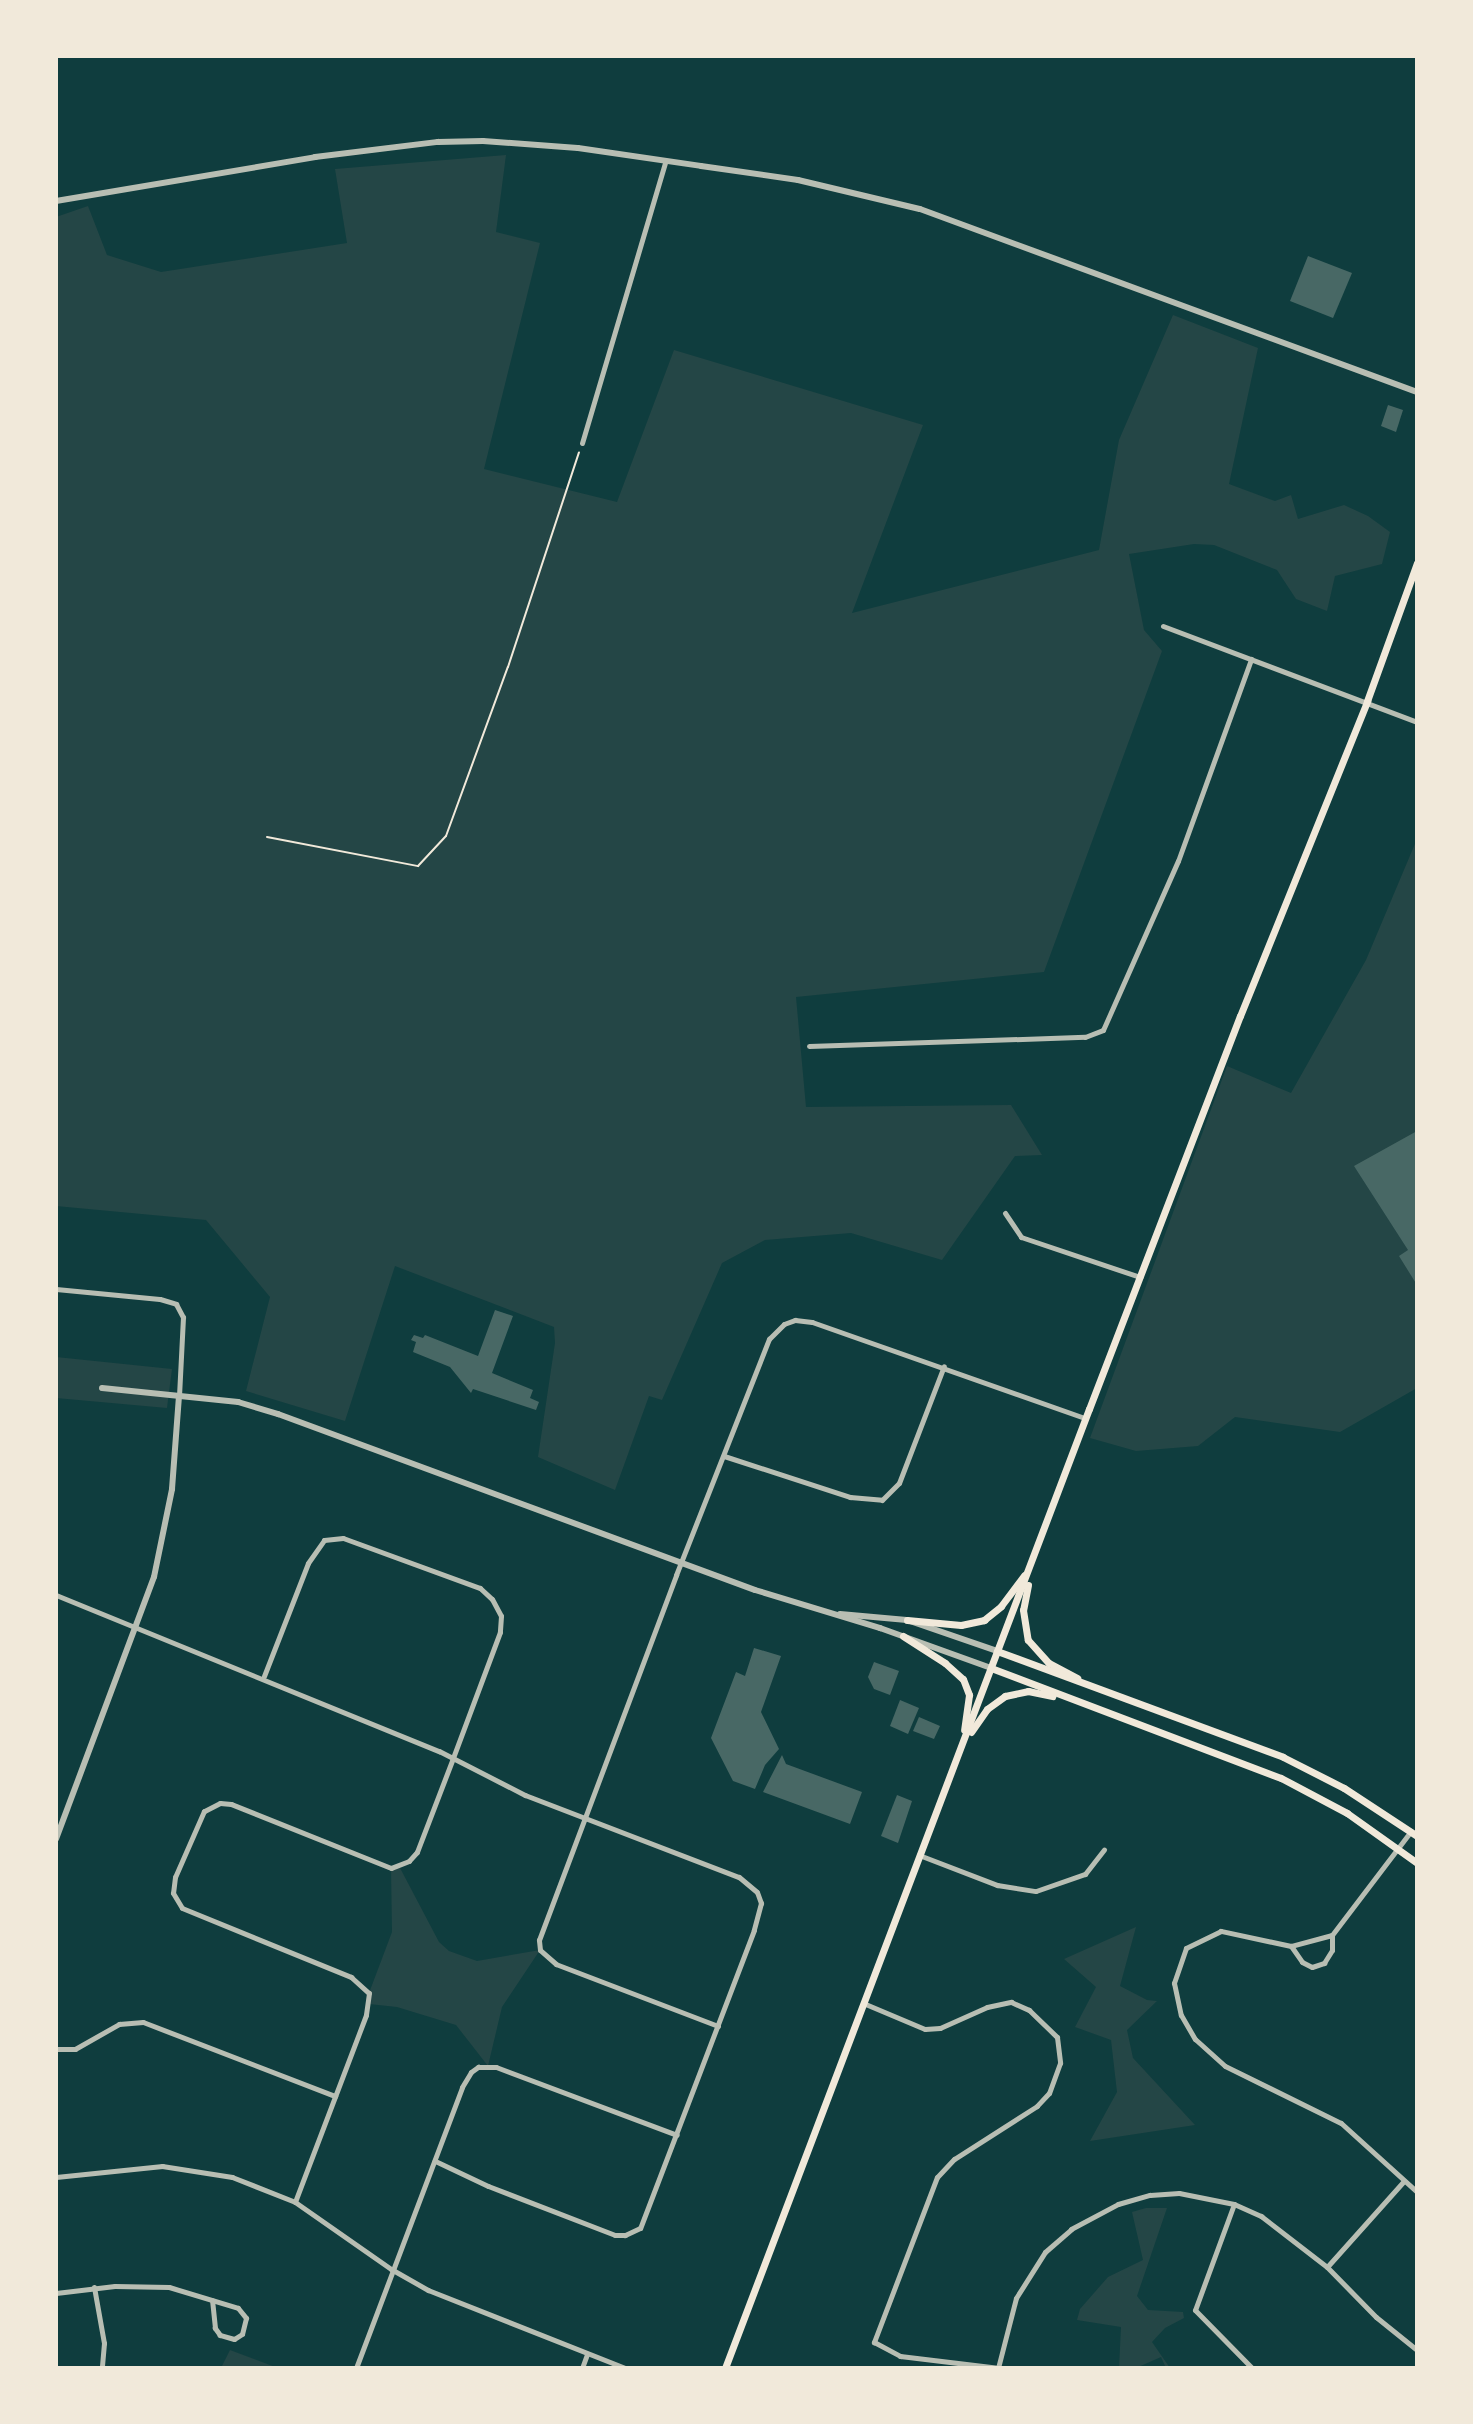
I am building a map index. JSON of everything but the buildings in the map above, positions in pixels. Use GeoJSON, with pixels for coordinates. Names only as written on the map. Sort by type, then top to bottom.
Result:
{"type":"FeatureCollection","features":[{"type":"Feature","properties":{"kind":"main road"},"geometry":{"type":"LineString","coordinates":[[725,2368],[1240,1016],[1367,701],[1417,563]]}},
{"type":"Feature","properties":{"kind":"main road"},"geometry":{"type":"LineString","coordinates":[[907,1620],[961,1625],[984,1620],[1001,1606],[1033,1563]]}},
{"type":"Feature","properties":{"kind":"main road"},"geometry":{"type":"LineString","coordinates":[[1033,1563],[1023,1610],[1028,1640],[1049,1663],[1090,1684]]}},
{"type":"Feature","properties":{"kind":"main road"},"geometry":{"type":"LineString","coordinates":[[903,1636],[957,1671],[967,1686],[969,1707],[958,1755]]}},
{"type":"Feature","properties":{"kind":"main road"},"geometry":{"type":"LineString","coordinates":[[997,1651],[1283,1757],[1344,1788],[1414,1834]]}},
{"type":"Feature","properties":{"kind":"main road"},"geometry":{"type":"LineString","coordinates":[[991,1668],[1281,1778],[1347,1813],[1417,1863]]}},
{"type":"Feature","properties":{"kind":"main road"},"geometry":{"type":"LineString","coordinates":[[958,1755],[978,1719],[1005,1696],[1028,1691],[1072,1699]]}},
{"type":"Feature","properties":{"kind":"street"},"geometry":{"type":"LineString","coordinates":[[56,201],[315,157],[438,142],[483,141],[578,148],[798,180],[920,209],[1417,392]]}},
{"type":"Feature","properties":{"kind":"street"},"geometry":{"type":"LineString","coordinates":[[582,443],[665,162]]}},
{"type":"Feature","properties":{"kind":"street"},"geometry":{"type":"LineString","coordinates":[[1163,626],[1417,722]]}},
{"type":"Feature","properties":{"kind":"street"},"geometry":{"type":"LineString","coordinates":[[809,1046],[1085,1037],[1103,1030],[1178,861],[1251,659]]}},
{"type":"Feature","properties":{"kind":"street"},"geometry":{"type":"LineString","coordinates":[[1005,1213],[1021,1237],[1141,1278]]}},
{"type":"Feature","properties":{"kind":"street"},"geometry":{"type":"LineString","coordinates":[[56,1289],[160,1299],[176,1304],[183,1317],[166,1530],[138,1625],[56,1839]]}},
{"type":"Feature","properties":{"kind":"street"},"geometry":{"type":"LineString","coordinates":[[718,2026],[556,1964],[540,1950],[543,1923],[769,1339],[788,1322],[812,1322],[1086,1418]]}},
{"type":"Feature","properties":{"kind":"street"},"geometry":{"type":"LineString","coordinates":[[724,1456],[850,1497],[882,1500],[899,1483],[944,1366]]}},
{"type":"Feature","properties":{"kind":"street"},"geometry":{"type":"LineString","coordinates":[[102,1388],[238,1402],[278,1414],[680,1563],[991,1668]]}},
{"type":"Feature","properties":{"kind":"street"},"geometry":{"type":"LineString","coordinates":[[264,1676],[308,1563],[324,1540],[343,1538],[480,1588],[492,1599],[502,1623],[417,1852],[399,1866],[391,1868],[231,1804],[220,1803],[204,1811],[175,1877],[173,1893],[182,1908],[351,1977],[365,1987],[369,2004],[295,2202]]}},
{"type":"Feature","properties":{"kind":"street"},"geometry":{"type":"LineString","coordinates":[[56,1595],[264,1676],[453,1758],[525,1795],[739,1877],[757,1892],[760,1912],[646,2218],[634,2232],[615,2235],[502,2192],[435,2161]]}},
{"type":"Feature","properties":{"kind":"street"},"geometry":{"type":"LineString","coordinates":[[833,1614],[873,1614],[907,1620],[997,1651]]}},
{"type":"Feature","properties":{"kind":"street"},"geometry":{"type":"LineString","coordinates":[[1414,1834],[1398,1849],[1332,1935],[1291,1946],[1221,1931],[1186,1948],[1174,1983],[1181,2015],[1195,2039],[1225,2066],[1341,2123],[1417,2192]]}},
{"type":"Feature","properties":{"kind":"street"},"geometry":{"type":"LineString","coordinates":[[919,1855],[997,1885],[1036,1891],[1085,1874],[1104,1850]]}},
{"type":"Feature","properties":{"kind":"street"},"geometry":{"type":"LineString","coordinates":[[1291,1946],[1302,1962],[1312,1967],[1324,1963],[1332,1950],[1332,1935]]}},
{"type":"Feature","properties":{"kind":"street"},"geometry":{"type":"LineString","coordinates":[[863,2003],[925,2029],[940,2028],[987,2007],[1011,2002],[1029,2010],[1057,2037],[1060,2063],[1049,2093],[1037,2106],[954,2159],[937,2177],[874,2342],[900,2356],[998,2368],[1016,2298],[1045,2252],[1071,2229],[1118,2204],[1150,2195],[1179,2193],[1234,2204],[1261,2216],[1327,2267],[1376,2317],[1417,2350]]}},
{"type":"Feature","properties":{"kind":"street"},"geometry":{"type":"LineString","coordinates":[[56,2049],[75,2049],[119,2024],[143,2022],[335,2096]]}},
{"type":"Feature","properties":{"kind":"street"},"geometry":{"type":"LineString","coordinates":[[356,2368],[391,2269],[466,2079],[478,2067],[488,2066],[677,2135]]}},
{"type":"Feature","properties":{"kind":"street"},"geometry":{"type":"LineString","coordinates":[[56,2177],[138,2167],[185,2167],[232,2177],[295,2202],[391,2269],[450,2299],[625,2368]]}},
{"type":"Feature","properties":{"kind":"street"},"geometry":{"type":"LineString","coordinates":[[1327,2267],[1404,2181]]}},
{"type":"Feature","properties":{"kind":"street"},"geometry":{"type":"LineString","coordinates":[[1234,2204],[1195,2310],[1252,2368]]}},
{"type":"Feature","properties":{"kind":"street"},"geometry":{"type":"LineString","coordinates":[[94,2287],[104,2343],[102,2368]]}},
{"type":"Feature","properties":{"kind":"street"},"geometry":{"type":"LineString","coordinates":[[56,2293],[94,2287],[169,2287],[212,2300],[243,2312],[246,2326],[242,2334],[234,2339],[220,2335],[215,2328],[212,2300]]}},
{"type":"Feature","properties":{"kind":"street"},"geometry":{"type":"LineString","coordinates":[[582,2368],[587,2354]]}},
{"type":"Feature","properties":{"kind":"path"},"geometry":{"type":"LineString","coordinates":[[267,837],[418,866],[446,836],[508,667],[582,443]]}},
{"type":"Feature","properties":{"kind":"shaded area"},"geometry":{"type":"Polygon","coordinates":[[[506,155],[496,232],[540,243],[484,469],[617,502],[674,350],[923,425],[852,613],[1099,550],[1119,440],[1173,315],[1258,348],[1229,484],[1275,501],[1291,495],[1298,519],[1344,505],[1368,516],[1390,532],[1382,564],[1335,576],[1327,611],[1296,599],[1277,570],[1214,545],[1194,544],[1129,554],[1144,630],[1162,651],[1044,972],[796,997],[806,1107],[1011,1105],[1042,1155],[1015,1156],[942,1260],[851,1233],[765,1240],[722,1263],[662,1400],[649,1396],[615,1490],[538,1457],[555,1343],[554,1327],[395,1266],[345,1421],[246,1391],[270,1297],[206,1220],[56,1206],[56,217],[88,206],[107,255],[161,272],[347,243],[335,169],[506,155]]]}},
{"type":"Feature","properties":{"kind":"shaded area"},"geometry":{"type":"Polygon","coordinates":[[[1417,839],[1417,1388],[1340,1432],[1235,1417],[1198,1446],[1136,1451],[1090,1438],[1227,1066],[1291,1093],[1366,960],[1417,839]]]}},
{"type":"Feature","properties":{"kind":"shaded area"},"geometry":{"type":"Polygon","coordinates":[[[56,1357],[172,1369],[167,1408],[56,1398],[56,1357]]]}},
{"type":"Feature","properties":{"kind":"shaded area"},"geometry":{"type":"Polygon","coordinates":[[[399,1866],[439,1942],[449,1951],[477,1961],[540,1950],[502,2007],[488,2066],[456,2025],[397,2007],[369,2004],[369,1993],[392,1932],[391,1868],[399,1866]]]}},
{"type":"Feature","properties":{"kind":"shaded area"},"geometry":{"type":"Polygon","coordinates":[[[1136,1927],[1120,1986],[1147,2000],[1157,2001],[1127,2030],[1133,2058],[1195,2125],[1090,2141],[1117,2092],[1111,2040],[1075,2027],[1096,1987],[1064,1959],[1136,1927]]]}},
{"type":"Feature","properties":{"kind":"shaded area"},"geometry":{"type":"Polygon","coordinates":[[[1167,2208],[1137,2296],[1148,2310],[1183,2312],[1184,2318],[1165,2328],[1152,2342],[1170,2368],[1166,2368],[1161,2357],[1136,2368],[1119,2368],[1121,2327],[1077,2320],[1080,2309],[1108,2277],[1143,2260],[1132,2212],[1167,2208]]]}},
{"type":"Feature","properties":{"kind":"shaded area"},"geometry":{"type":"Polygon","coordinates":[[[230,2350],[278,2368],[221,2368],[230,2350]]]}}]}
